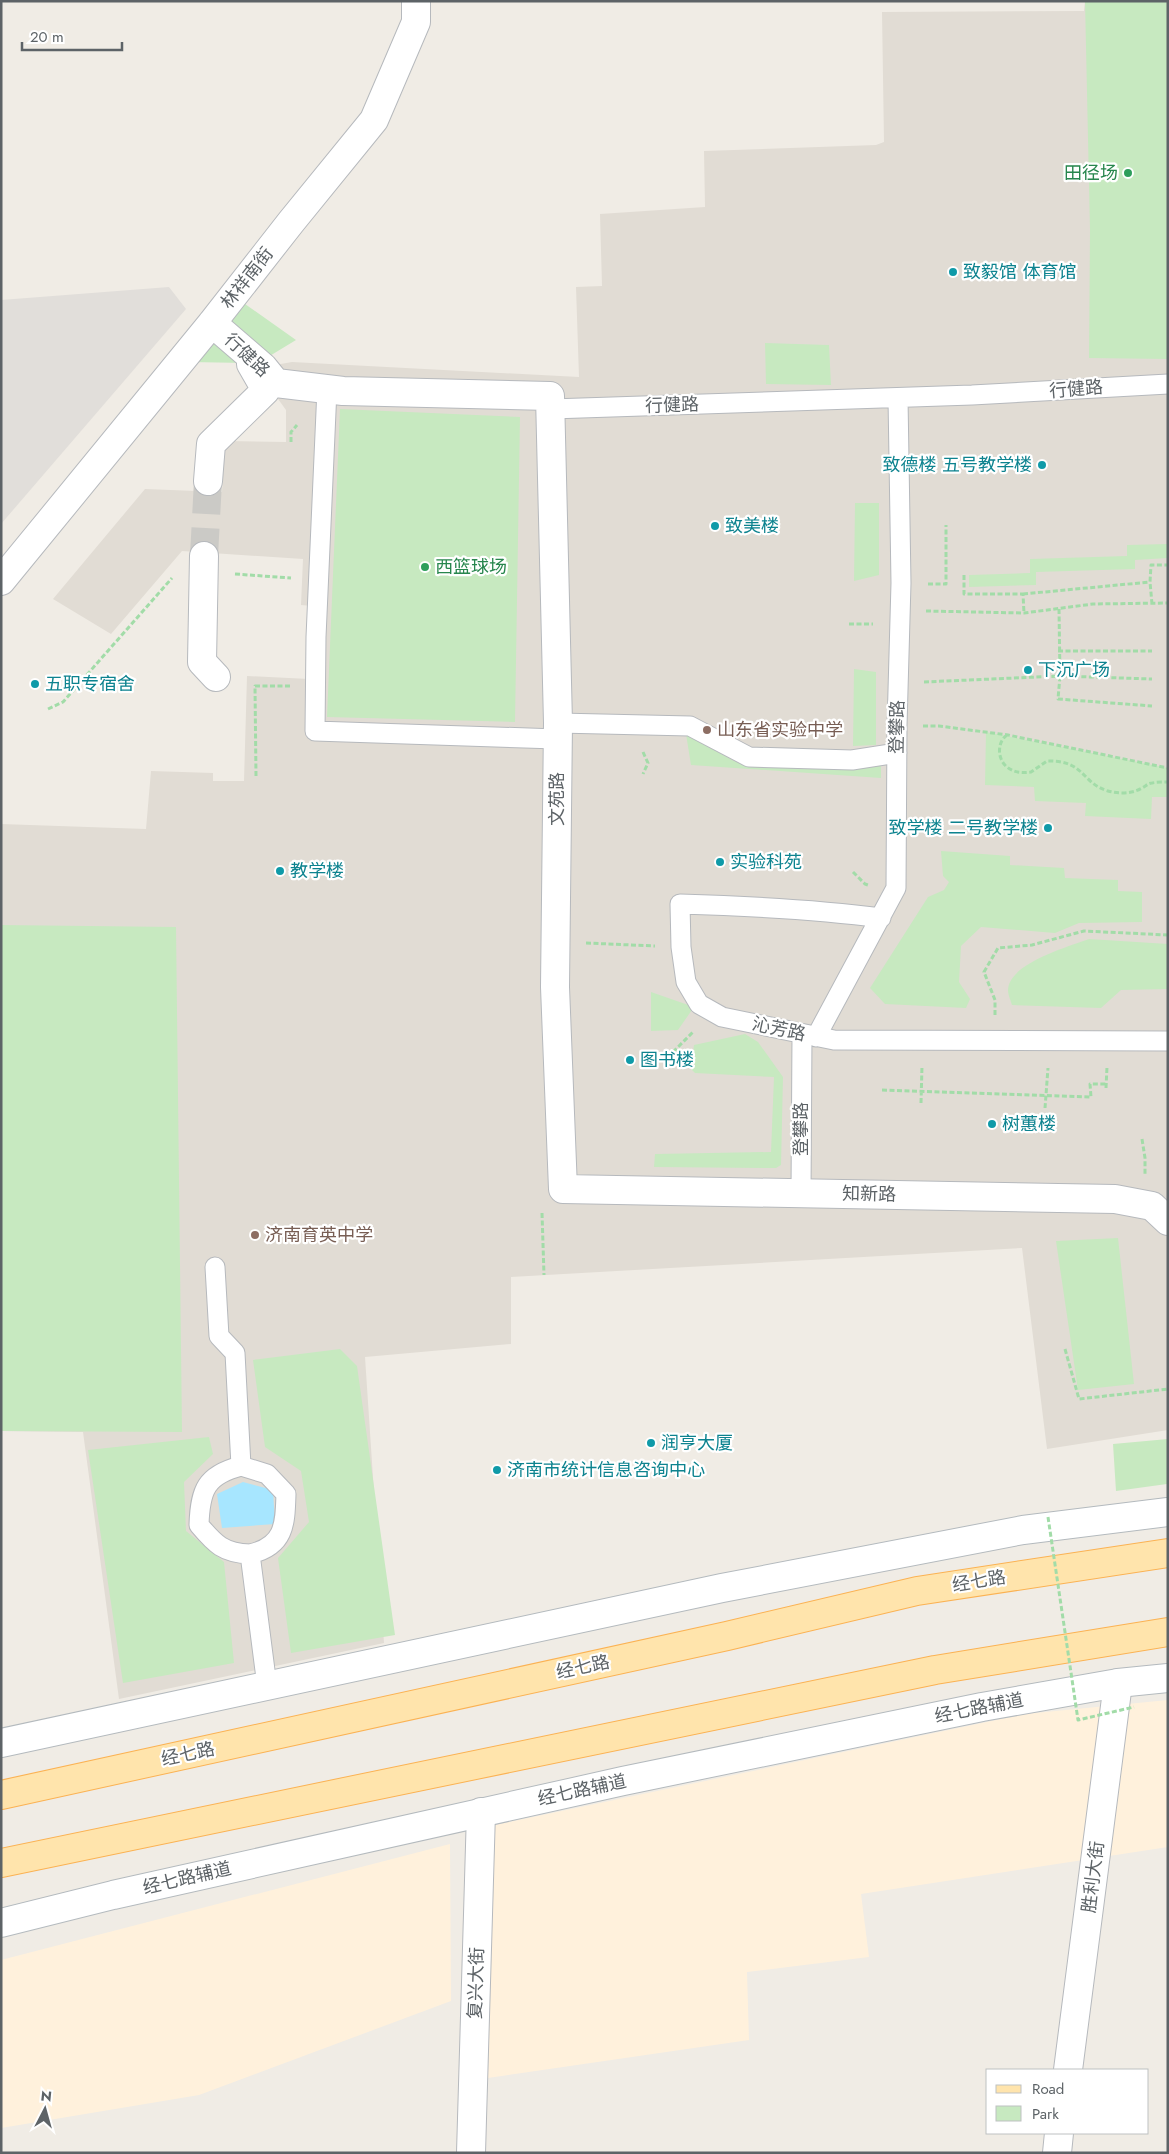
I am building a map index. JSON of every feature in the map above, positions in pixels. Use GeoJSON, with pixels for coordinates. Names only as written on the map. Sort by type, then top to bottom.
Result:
{"type":"FeatureCollection","features":[{"type":"Feature","properties":{"kind":"main road","name":"经七路"},"geometry":{"type":"LineString","coordinates":[[1,1795],[727,1636],[917,1591],[1168,1554]]}},
{"type":"Feature","properties":{"kind":"main road"},"geometry":{"type":"LineString","coordinates":[[1,1863],[935,1670],[1168,1632]]}},
{"type":"Feature","properties":{"kind":"street","name":"林祥南街"},"geometry":{"type":"LineString","coordinates":[[1,581],[212,323],[374,120],[416,22],[416,1]]}},
{"type":"Feature","properties":{"kind":"street","name":"行健路"},"geometry":{"type":"LineString","coordinates":[[212,323],[263,367],[276,383],[343,391],[550,396],[551,409]]}},
{"type":"Feature","properties":{"kind":"street"},"geometry":{"type":"LineString","coordinates":[[208,481],[211,444],[266,390],[249,361],[251,356]]}},
{"type":"Feature","properties":{"kind":"street","name":"文苑路"},"geometry":{"type":"LineString","coordinates":[[551,409],[557,731],[552,1196]]}},
{"type":"Feature","properties":{"kind":"street"},"geometry":{"type":"LineString","coordinates":[[204,556],[202,662],[216,677]]}},
{"type":"Feature","properties":{"kind":"street","name":"知新路"},"geometry":{"type":"LineString","coordinates":[[552,1196],[801,1193],[1114,1199],[1152,1206],[1168,1222]]}},
{"type":"Feature","properties":{"kind":"street"},"geometry":{"type":"LineString","coordinates":[[1,1743],[742,1585],[1023,1530],[1168,1512]]}},
{"type":"Feature","properties":{"kind":"street","name":"经七路辅道"},"geometry":{"type":"LineString","coordinates":[[1,1923],[113,1895],[623,1781],[963,1711],[1118,1683],[1168,1678]]}},
{"type":"Feature","properties":{"kind":"street","name":"胜利大街"},"geometry":{"type":"LineString","coordinates":[[1068,2069],[1118,1683]]}},
{"type":"Feature","properties":{"kind":"street","name":"复兴大街"},"geometry":{"type":"LineString","coordinates":[[471,2153],[481,1812]]}},
{"type":"Feature","properties":{"kind":"street"},"geometry":{"type":"LineString","coordinates":[[1057,2153],[1059,2134]]}},
{"type":"Feature","properties":{"kind":"lane","name":"行健路"},"geometry":{"type":"LineString","coordinates":[[551,409],[1059,392],[1114,386],[1168,384]]}},
{"type":"Feature","properties":{"kind":"lane"},"geometry":{"type":"LineString","coordinates":[[328,389],[319,580],[315,731],[557,731],[690,726],[749,757],[852,760],[897,753]]}},
{"type":"Feature","properties":{"kind":"lane","name":"登攀路"},"geometry":{"type":"LineString","coordinates":[[801,1193],[809,1036],[847,977],[896,888],[900,611],[898,398]]}},
{"type":"Feature","properties":{"kind":"lane","name":"沁芳路"},"geometry":{"type":"LineString","coordinates":[[881,918],[841,913],[680,904],[680,947],[686,982],[699,1004],[722,1017],[834,1040],[1168,1041]]}},
{"type":"Feature","properties":{"kind":"lane"},"geometry":{"type":"LineString","coordinates":[[215,1267],[219,1336],[235,1353],[241,1466]]}},
{"type":"Feature","properties":{"kind":"lane"},"geometry":{"type":"LineString","coordinates":[[241,1466],[267,1474],[286,1494],[285,1520],[279,1538],[258,1552],[250,1554],[236,1554],[215,1544],[199,1525],[200,1501],[206,1486],[225,1470],[241,1466]]}},
{"type":"Feature","properties":{"kind":"lane"},"geometry":{"type":"LineString","coordinates":[[250,1554],[267,1686]]}},
{"type":"Feature","properties":{"kind":"path"},"geometry":{"type":"LineString","coordinates":[[946,525],[947,575]]}},
{"type":"Feature","properties":{"kind":"path"},"geometry":{"type":"LineString","coordinates":[[1152,604],[1151,565],[1168,565]]}},
{"type":"Feature","properties":{"kind":"path"},"geometry":{"type":"LineString","coordinates":[[48,709],[62,702],[178,571]]}},
{"type":"Feature","properties":{"kind":"path"},"geometry":{"type":"LineString","coordinates":[[228,574],[319,580]]}},
{"type":"Feature","properties":{"kind":"path"},"geometry":{"type":"LineString","coordinates":[[964,575],[964,594],[1023,594],[1150,582]]}},
{"type":"Feature","properties":{"kind":"path"},"geometry":{"type":"LineString","coordinates":[[1023,594],[1024,613]]}},
{"type":"Feature","properties":{"kind":"path"},"geometry":{"type":"LineString","coordinates":[[900,611],[1024,613],[1059,610],[1093,604],[1168,603]]}},
{"type":"Feature","properties":{"kind":"path"},"geometry":{"type":"LineString","coordinates":[[1059,610],[1058,651],[1060,676],[1058,699],[1152,706]]}},
{"type":"Feature","properties":{"kind":"path"},"geometry":{"type":"LineString","coordinates":[[1058,651],[1152,651]]}},
{"type":"Feature","properties":{"kind":"path"},"geometry":{"type":"LineString","coordinates":[[898,683],[1060,676],[1152,679]]}},
{"type":"Feature","properties":{"kind":"path"},"geometry":{"type":"LineString","coordinates":[[256,776],[255,686],[315,686]]}},
{"type":"Feature","properties":{"kind":"path"},"geometry":{"type":"LineString","coordinates":[[897,726],[939,726],[1008,735],[1168,768]]}},
{"type":"Feature","properties":{"kind":"path"},"geometry":{"type":"LineString","coordinates":[[1008,735],[1002,738],[1000,757],[1005,766],[1013,771],[1031,772],[1047,761],[1070,763],[1082,771],[1093,783],[1107,790],[1127,794],[1140,790],[1150,783],[1168,782]]}},
{"type":"Feature","properties":{"kind":"path"},"geometry":{"type":"LineString","coordinates":[[995,1040],[995,1000],[984,972],[998,948],[1032,945],[1084,932],[1168,935]]}},
{"type":"Feature","properties":{"kind":"path"},"geometry":{"type":"LineString","coordinates":[[556,942],[680,947]]}},
{"type":"Feature","properties":{"kind":"path"},"geometry":{"type":"LineString","coordinates":[[673,1052],[689,1036]]}},
{"type":"Feature","properties":{"kind":"path"},"geometry":{"type":"LineString","coordinates":[[1045,1108],[1051,1040]]}},
{"type":"Feature","properties":{"kind":"path"},"geometry":{"type":"LineString","coordinates":[[921,1103],[922,1041]]}},
{"type":"Feature","properties":{"kind":"path"},"geometry":{"type":"LineString","coordinates":[[882,1090],[1091,1097],[1090,1084],[1106,1084]]}},
{"type":"Feature","properties":{"kind":"path"},"geometry":{"type":"LineString","coordinates":[[1142,1139],[1145,1176]]}},
{"type":"Feature","properties":{"kind":"path"},"geometry":{"type":"LineString","coordinates":[[544,1275],[552,1196]]}},
{"type":"Feature","properties":{"kind":"path"},"geometry":{"type":"LineString","coordinates":[[1065,1349],[1079,1399],[1168,1389]]}},
{"type":"Feature","properties":{"kind":"path"},"geometry":{"type":"LineString","coordinates":[[1048,1517],[1078,1720],[1134,1707]]}},
{"type":"Feature","properties":{"kind":"shaded area","name":"山东省实验中学"},"geometry":{"type":"Polygon","coordinates":[[[1085,1],[1168,1],[1168,1430],[1047,1449],[1022,1248],[511,1277],[511,1344],[365,1357],[384,1643],[119,1699],[83,1432],[1,1431],[1,824],[146,829],[151,771],[213,773],[213,781],[244,781],[247,676],[309,679],[312,606],[301,605],[303,559],[182,551],[111,634],[53,599],[145,489],[222,492],[225,441],[286,442],[286,410],[273,392],[275,365],[292,362],[579,377],[576,287],[602,286],[600,214],[705,207],[704,151],[876,145],[884,142],[882,12],[1084,11],[1085,1]]]}},
{"type":"Feature","properties":{"kind":"shaded area"},"geometry":{"type":"Polygon","coordinates":[[[169,287],[186,309],[1,524],[1,300],[169,287]]]}},
{"type":"Feature","properties":{"kind":"shaded area"},"geometry":{"type":"Polygon","coordinates":[[[1168,1700],[1168,1847],[861,1894],[869,1957],[747,1972],[749,2040],[488,2078],[495,1825],[1025,1714],[1168,1700]]]}},
{"type":"Feature","properties":{"kind":"shaded area"},"geometry":{"type":"Polygon","coordinates":[[[450,1844],[451,2001],[199,2095],[1,2128],[1,1960],[450,1844]]]}},
{"type":"Feature","properties":{"kind":"green space","name":"田径场"},"geometry":{"type":"Polygon","coordinates":[[[1085,1],[1168,1],[1168,359],[1089,358],[1090,230],[1085,1]]]}},
{"type":"Feature","properties":{"kind":"green space"},"geometry":{"type":"Polygon","coordinates":[[[245,304],[296,340],[268,357],[228,326],[245,304]]]}},
{"type":"Feature","properties":{"kind":"green space"},"geometry":{"type":"Polygon","coordinates":[[[215,335],[246,363],[190,362],[215,335]]]}},
{"type":"Feature","properties":{"kind":"green space"},"geometry":{"type":"Polygon","coordinates":[[[765,343],[829,345],[831,385],[766,384],[765,343]]]}},
{"type":"Feature","properties":{"kind":"green space","name":"西篮球场"},"geometry":{"type":"Polygon","coordinates":[[[340,409],[520,417],[515,722],[327,717],[340,409]]]}},
{"type":"Feature","properties":{"kind":"green space"},"geometry":{"type":"Polygon","coordinates":[[[855,503],[879,503],[879,575],[854,581],[855,503]]]}},
{"type":"Feature","properties":{"kind":"green space"},"geometry":{"type":"Polygon","coordinates":[[[1168,544],[1168,558],[1135,560],[1135,569],[1036,572],[1036,585],[969,587],[969,575],[1030,573],[1030,559],[1127,556],[1127,545],[1168,544]]]}},
{"type":"Feature","properties":{"kind":"green space"},"geometry":{"type":"Polygon","coordinates":[[[854,669],[876,672],[876,745],[853,746],[854,669]]]}},
{"type":"Feature","properties":{"kind":"green space"},"geometry":{"type":"Polygon","coordinates":[[[986,732],[1168,768],[1168,797],[1152,797],[1151,819],[1085,816],[1086,803],[1035,801],[1034,787],[985,785],[986,732]]]}},
{"type":"Feature","properties":{"kind":"green space"},"geometry":{"type":"Polygon","coordinates":[[[686,734],[734,761],[808,765],[881,765],[881,778],[691,765],[686,734]]]}},
{"type":"Feature","properties":{"kind":"green space"},"geometry":{"type":"Polygon","coordinates":[[[941,851],[1010,856],[1010,865],[1064,868],[1065,878],[1118,880],[1118,891],[1142,892],[1142,922],[1079,923],[1055,933],[981,927],[961,946],[959,982],[970,999],[966,1008],[885,1004],[870,988],[928,897],[944,890],[949,882],[943,876],[941,851]]]}},
{"type":"Feature","properties":{"kind":"green space"},"geometry":{"type":"Polygon","coordinates":[[[1,925],[176,927],[182,1432],[1,1431],[1,925]]]}},
{"type":"Feature","properties":{"kind":"green space"},"geometry":{"type":"Polygon","coordinates":[[[1089,939],[1168,944],[1168,989],[1121,990],[1101,1008],[1012,1005],[1008,990],[1011,980],[1018,972],[1041,957],[1089,939]]]}},
{"type":"Feature","properties":{"kind":"green space"},"geometry":{"type":"Polygon","coordinates":[[[651,992],[694,1007],[678,1030],[651,1031],[651,992]]]}},
{"type":"Feature","properties":{"kind":"green space"},"geometry":{"type":"Polygon","coordinates":[[[745,1034],[758,1042],[783,1077],[781,1165],[776,1168],[654,1167],[655,1154],[771,1152],[774,1077],[695,1073],[691,1069],[694,1045],[745,1034]]]}},
{"type":"Feature","properties":{"kind":"green space"},"geometry":{"type":"Polygon","coordinates":[[[1118,1238],[1134,1384],[1078,1390],[1056,1241],[1118,1238]]]}},
{"type":"Feature","properties":{"kind":"green space"},"geometry":{"type":"Polygon","coordinates":[[[340,1349],[357,1366],[395,1635],[291,1653],[278,1558],[309,1522],[301,1471],[265,1447],[253,1360],[340,1349]]]}},
{"type":"Feature","properties":{"kind":"green space"},"geometry":{"type":"Polygon","coordinates":[[[209,1437],[213,1454],[184,1482],[186,1531],[224,1562],[234,1663],[123,1683],[88,1450],[209,1437]]]}},
{"type":"Feature","properties":{"kind":"green space"},"geometry":{"type":"Polygon","coordinates":[[[1168,1439],[1167,1484],[1116,1491],[1113,1444],[1168,1439]]]}},
{"type":"Feature","properties":{"kind":"water"},"geometry":{"type":"Polygon","coordinates":[[[243,1482],[273,1490],[275,1524],[222,1528],[217,1494],[243,1482]]]}},
{"type":"Feature","properties":{"kind":"tunnel"},"geometry":{"type":"LineString","coordinates":[[204,556],[208,481]]}},
{"type":"Feature","properties":{"kind":"place","name":"田径场"},"geometry":{"type":"Point","coordinates":[1128,173]}},
{"type":"Feature","properties":{"kind":"place","name":"致毅馆 体育馆"},"geometry":{"type":"Point","coordinates":[953,272]}},
{"type":"Feature","properties":{"kind":"place","name":"致德楼 五号教学楼"},"geometry":{"type":"Point","coordinates":[1042,465]}},
{"type":"Feature","properties":{"kind":"place","name":"致美楼"},"geometry":{"type":"Point","coordinates":[715,526]}},
{"type":"Feature","properties":{"kind":"place","name":"西篮球场"},"geometry":{"type":"Point","coordinates":[425,567]}},
{"type":"Feature","properties":{"kind":"place","name":"下沉广场"},"geometry":{"type":"Point","coordinates":[1028,670]}},
{"type":"Feature","properties":{"kind":"place","name":"五职专宿舍"},"geometry":{"type":"Point","coordinates":[35,684]}},
{"type":"Feature","properties":{"kind":"place","name":"山东省实验中学"},"geometry":{"type":"Point","coordinates":[707,730]}},
{"type":"Feature","properties":{"kind":"place","name":"致学楼 二号教学楼"},"geometry":{"type":"Point","coordinates":[1048,828]}},
{"type":"Feature","properties":{"kind":"place","name":"实验科苑"},"geometry":{"type":"Point","coordinates":[720,862]}},
{"type":"Feature","properties":{"kind":"place","name":"教学楼"},"geometry":{"type":"Point","coordinates":[280,871]}},
{"type":"Feature","properties":{"kind":"place","name":"图书楼"},"geometry":{"type":"Point","coordinates":[630,1060]}},
{"type":"Feature","properties":{"kind":"place","name":"树蕙楼"},"geometry":{"type":"Point","coordinates":[992,1124]}},
{"type":"Feature","properties":{"kind":"place","name":"济南育英中学"},"geometry":{"type":"Point","coordinates":[255,1235]}},
{"type":"Feature","properties":{"kind":"place","name":"润亨大厦"},"geometry":{"type":"Point","coordinates":[651,1443]}},
{"type":"Feature","properties":{"kind":"place","name":"济南市统计信息咨询中心"},"geometry":{"type":"Point","coordinates":[497,1470]}}]}
